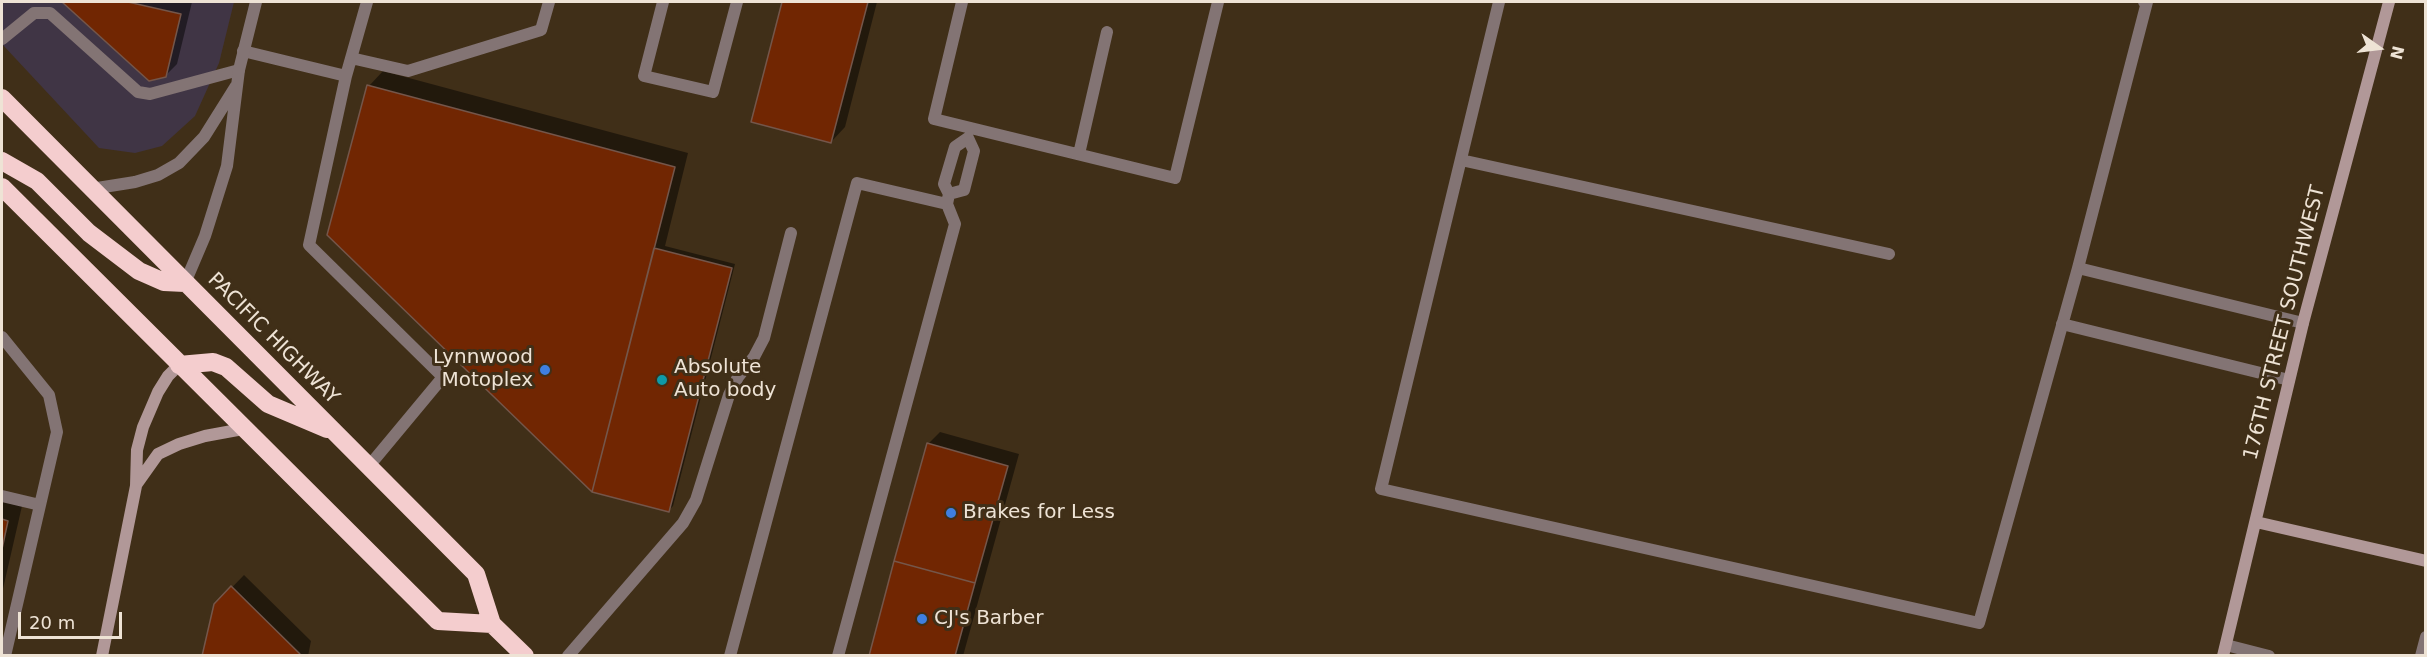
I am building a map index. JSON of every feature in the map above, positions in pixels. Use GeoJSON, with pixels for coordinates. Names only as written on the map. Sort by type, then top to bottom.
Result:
{"type":"FeatureCollection","features":[{"type":"Feature","properties":{"kind":"highway","name":"PACIFIC HIGHWAY"},"geometry":{"type":"LineString","coordinates":[[2,98],[476,574],[492,624],[525,656]]}},
{"type":"Feature","properties":{"kind":"highway"},"geometry":{"type":"LineString","coordinates":[[2,162],[37,181],[89,233],[139,271],[164,282],[185,283]]}},
{"type":"Feature","properties":{"kind":"highway"},"geometry":{"type":"LineString","coordinates":[[2,187],[438,621],[492,624]]}},
{"type":"Feature","properties":{"kind":"highway"},"geometry":{"type":"LineString","coordinates":[[179,365],[213,362],[226,367],[268,404],[337,433]]}},
{"type":"Feature","properties":{"kind":"street"},"geometry":{"type":"LineString","coordinates":[[185,283],[205,236],[227,166],[238,76],[256,2]]}},
{"type":"Feature","properties":{"kind":"street"},"geometry":{"type":"LineString","coordinates":[[367,2],[346,76],[309,245],[443,376],[369,466]]}},
{"type":"Feature","properties":{"kind":"street"},"geometry":{"type":"LineString","coordinates":[[351,58],[408,71],[541,30],[549,2]]}},
{"type":"Feature","properties":{"kind":"street"},"geometry":{"type":"LineString","coordinates":[[663,2],[644,76],[713,92],[737,2]]}},
{"type":"Feature","properties":{"kind":"street"},"geometry":{"type":"LineString","coordinates":[[962,2],[934,119],[969,133],[1079,154],[1175,178],[1218,2]]}},
{"type":"Feature","properties":{"kind":"street"},"geometry":{"type":"LineString","coordinates":[[1499,2],[1381,489],[1979,623],[2078,268],[2146,2]]}},
{"type":"Feature","properties":{"kind":"street","name":"176TH STREET SOUTHWEST"},"geometry":{"type":"LineString","coordinates":[[2225,650],[2302,323],[2389,2]]}},
{"type":"Feature","properties":{"kind":"street"},"geometry":{"type":"LineString","coordinates":[[2,39],[34,13],[50,13],[138,92],[150,94],[238,76]]}},
{"type":"Feature","properties":{"kind":"street"},"geometry":{"type":"LineString","coordinates":[[1079,154],[1107,32]]}},
{"type":"Feature","properties":{"kind":"street"},"geometry":{"type":"LineString","coordinates":[[243,51],[346,76]]}},
{"type":"Feature","properties":{"kind":"street"},"geometry":{"type":"LineString","coordinates":[[92,189],[135,182],[158,175],[179,163],[204,137],[238,76]]}},
{"type":"Feature","properties":{"kind":"street"},"geometry":{"type":"LineString","coordinates":[[730,656],[857,183],[948,199],[963,190],[974,151],[969,133]]}},
{"type":"Feature","properties":{"kind":"street"},"geometry":{"type":"LineString","coordinates":[[838,656],[955,224],[944,184],[955,147],[969,133]]}},
{"type":"Feature","properties":{"kind":"street"},"geometry":{"type":"LineString","coordinates":[[1461,160],[1889,254]]}},
{"type":"Feature","properties":{"kind":"street"},"geometry":{"type":"LineString","coordinates":[[568,656],[683,524],[696,500],[729,395],[764,338],[791,233]]}},
{"type":"Feature","properties":{"kind":"street"},"geometry":{"type":"LineString","coordinates":[[2078,268],[2302,323]]}},
{"type":"Feature","properties":{"kind":"street"},"geometry":{"type":"LineString","coordinates":[[2062,324],[2289,380]]}},
{"type":"Feature","properties":{"kind":"street"},"geometry":{"type":"LineString","coordinates":[[2,337],[49,395],[57,432],[5,656]]}},
{"type":"Feature","properties":{"kind":"street"},"geometry":{"type":"LineString","coordinates":[[102,656],[136,486],[137,450],[148,411],[168,376],[179,365]]}},
{"type":"Feature","properties":{"kind":"street"},"geometry":{"type":"LineString","coordinates":[[136,486],[158,454],[179,444],[205,436],[243,429]]}},
{"type":"Feature","properties":{"kind":"street"},"geometry":{"type":"LineString","coordinates":[[2,496],[40,505]]}},
{"type":"Feature","properties":{"kind":"street"},"geometry":{"type":"LineString","coordinates":[[2256,522],[2426,561]]}},
{"type":"Feature","properties":{"kind":"street"},"geometry":{"type":"LineString","coordinates":[[2421,656],[2426,637]]}},
{"type":"Feature","properties":{"kind":"street"},"geometry":{"type":"LineString","coordinates":[[2225,650],[2269,656]]}},
{"type":"Feature","properties":{"kind":"shaded area"},"geometry":{"type":"Polygon","coordinates":[[[2,2],[234,2],[219,63],[195,116],[162,146],[135,153],[99,148],[2,44],[2,2]]]}},
{"type":"Feature","properties":{"kind":"building"},"geometry":{"type":"Polygon","coordinates":[[[62,2],[128,2],[181,14],[166,77],[149,81],[62,2]]]}},
{"type":"Feature","properties":{"kind":"building"},"geometry":{"type":"Polygon","coordinates":[[[782,2],[868,2],[831,143],[751,122],[782,2]]]}},
{"type":"Feature","properties":{"kind":"building","name":"Lynnwood Motoplex"},"geometry":{"type":"Polygon","coordinates":[[[367,85],[675,167],[592,492],[327,235],[367,85]]]}},
{"type":"Feature","properties":{"kind":"building","name":"Absolute Auto body"},"geometry":{"type":"Polygon","coordinates":[[[654,248],[732,268],[669,512],[592,492],[654,248]]]}},
{"type":"Feature","properties":{"kind":"building","name":"Brakes for Less"},"geometry":{"type":"Polygon","coordinates":[[[927,443],[1008,466],[975,583],[894,561],[927,443]]]}},
{"type":"Feature","properties":{"kind":"building"},"geometry":{"type":"Polygon","coordinates":[[[2,519],[8,521],[2,549],[2,519]]]}},
{"type":"Feature","properties":{"kind":"building","name":"CJ's Barber"},"geometry":{"type":"Polygon","coordinates":[[[894,561],[975,583],[955,656],[869,656],[894,561]]]}},
{"type":"Feature","properties":{"kind":"building"},"geometry":{"type":"Polygon","coordinates":[[[231,586],[300,656],[202,656],[214,604],[231,586]]]}},
{"type":"Feature","properties":{"kind":"place","name":"Lynnwood Motoplex"},"geometry":{"type":"Point","coordinates":[545,370]}},
{"type":"Feature","properties":{"kind":"place","name":"Absolute Auto body"},"geometry":{"type":"Point","coordinates":[662,380]}},
{"type":"Feature","properties":{"kind":"place","name":"Brakes for Less"},"geometry":{"type":"Point","coordinates":[951,513]}},
{"type":"Feature","properties":{"kind":"place","name":"CJ's Barber"},"geometry":{"type":"Point","coordinates":[922,619]}}]}
